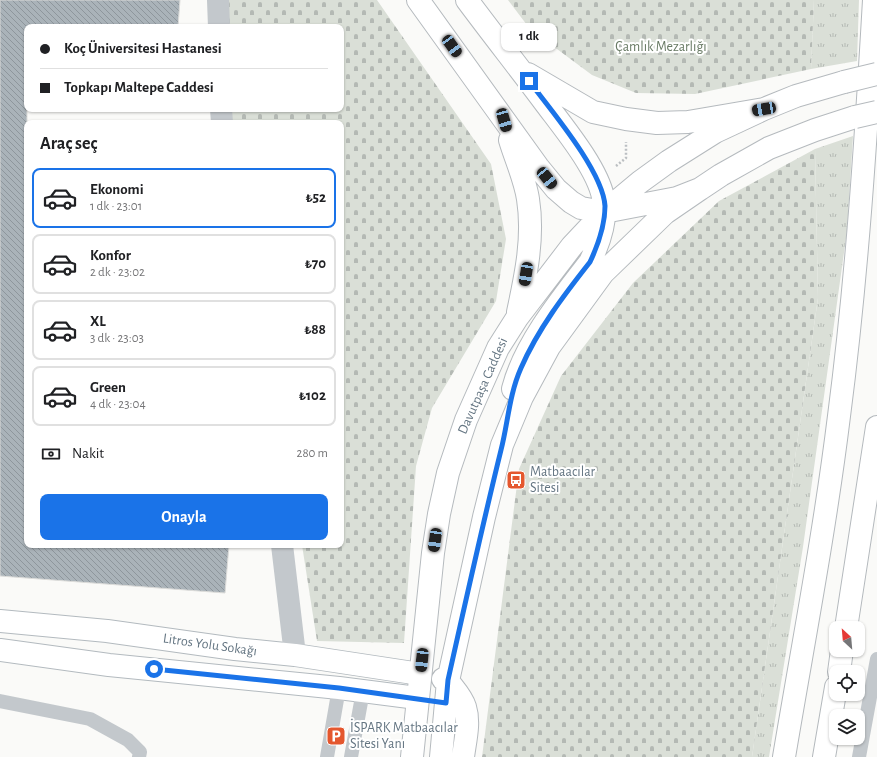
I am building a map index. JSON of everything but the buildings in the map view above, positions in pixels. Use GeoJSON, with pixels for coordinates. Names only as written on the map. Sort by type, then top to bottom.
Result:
{"type":"FeatureCollection","features":[{"type":"Feature","properties":{"kind":"main road"},"geometry":{"type":"LineString","coordinates":[[418,0],[534,161],[556,189],[571,202],[581,208],[604,212],[677,198],[700,189]]}},
{"type":"Feature","properties":{"kind":"main road"},"geometry":{"type":"LineString","coordinates":[[441,757],[448,680],[484,516],[502,446],[514,384],[543,327],[590,262],[604,212],[603,196],[597,179],[573,139],[467,0]]}},
{"type":"Feature","properties":{"kind":"main road"},"geometry":{"type":"LineString","coordinates":[[784,757],[824,522],[840,416],[863,182],[874,0]]}},
{"type":"Feature","properties":{"kind":"main road"},"geometry":{"type":"LineString","coordinates":[[520,69],[593,112],[626,119],[657,123],[688,122],[764,109],[796,96],[877,74]]}},
{"type":"Feature","properties":{"kind":"main road","name":"Davutpaşa Caddesi"},"geometry":{"type":"LineString","coordinates":[[412,757],[433,553],[439,514],[448,473],[466,420],[495,355],[517,318],[572,246],[604,212],[640,182],[702,140],[715,132],[764,109]]}},
{"type":"Feature","properties":{"kind":"main road"},"geometry":{"type":"LineString","coordinates":[[502,446],[522,397],[549,348],[593,286],[617,259],[665,213],[721,175],[769,148],[815,130],[855,117],[877,112]]}},
{"type":"Feature","properties":{"kind":"main road"},"geometry":{"type":"LineString","coordinates":[[504,120],[519,164],[528,198],[531,221],[530,244],[517,318]]}},
{"type":"Feature","properties":{"kind":"main road"},"geometry":{"type":"LineString","coordinates":[[847,621],[877,427]]}},
{"type":"Feature","properties":{"kind":"main road","name":"Litros Yolu Sokağı"},"geometry":{"type":"LineString","coordinates":[[0,622],[106,631],[235,649],[295,655],[420,674],[448,680]]}},
{"type":"Feature","properties":{"kind":"main road","name":"Litros Yolu Sokağı"},"geometry":{"type":"LineString","coordinates":[[0,650],[109,665],[339,688],[446,703]]}},
{"type":"Feature","properties":{"kind":"main road"},"geometry":{"type":"LineString","coordinates":[[448,680],[465,706],[467,718],[463,757]]}},
{"type":"Feature","properties":{"kind":"main road"},"geometry":{"type":"LineString","coordinates":[[824,757],[834,701]]}},
{"type":"Feature","properties":{"kind":"street"},"geometry":{"type":"LineString","coordinates":[[218,0],[219,24]]}},
{"type":"Feature","properties":{"kind":"street"},"geometry":{"type":"LineString","coordinates":[[282,548],[295,655]]}},
{"type":"Feature","properties":{"kind":"lane"},"geometry":{"type":"LineString","coordinates":[[859,757],[877,659]]}},
{"type":"Feature","properties":{"kind":"lane"},"geometry":{"type":"LineString","coordinates":[[328,757],[339,688]]}},
{"type":"Feature","properties":{"kind":"lane"},"geometry":{"type":"LineString","coordinates":[[351,757],[362,691]]}},
{"type":"Feature","properties":{"kind":"lane"},"geometry":{"type":"LineString","coordinates":[[0,701],[90,719],[128,740],[140,752],[139,757]]}},
{"type":"Feature","properties":{"kind":"green space"},"geometry":{"type":"Polygon","coordinates":[[[215,0],[377,0],[491,164],[506,239],[496,301],[432,408],[416,466],[404,643],[317,641],[302,548],[344,548],[344,120],[213,120],[213,112],[344,112],[344,24],[214,24],[215,0]]]}},
{"type":"Feature","properties":{"kind":"green space","name":"Çamlık Mezarlığı"},"geometry":{"type":"Polygon","coordinates":[[[508,0],[814,0],[811,69],[695,94],[636,93],[592,75],[530,29],[508,0]]]}},
{"type":"Feature","properties":{"kind":"green space"},"geometry":{"type":"Polygon","coordinates":[[[814,0],[859,0],[857,61],[811,69],[814,0]]]}},
{"type":"Feature","properties":{"kind":"green space"},"geometry":{"type":"Polygon","coordinates":[[[853,136],[847,231],[803,547],[769,757],[752,757],[818,298],[815,149],[853,136]]]}},
{"type":"Feature","properties":{"kind":"green space"},"geometry":{"type":"Polygon","coordinates":[[[815,149],[818,298],[752,757],[482,757],[519,469],[561,376],[633,283],[719,201],[815,149]]]}},
{"type":"Feature","properties":{"kind":"place","name":"Matbaacılar Sitesi"},"geometry":{"type":"Point","coordinates":[516,480]}},
{"type":"Feature","properties":{"kind":"place","name":"İSPARK Matbaacılar Sitesi Yanı"},"geometry":{"type":"Point","coordinates":[336,736]}},
{"type":"Feature","properties":{"kind":"route"},"geometry":{"type":"LineString","coordinates":[[154,669],[339,688],[406,696],[446,703],[448,680],[484,516],[502,446],[514,384],[543,327],[568,290],[590,262],[601,228],[604,212],[605,204],[597,179],[573,139],[529,81]]}}]}
